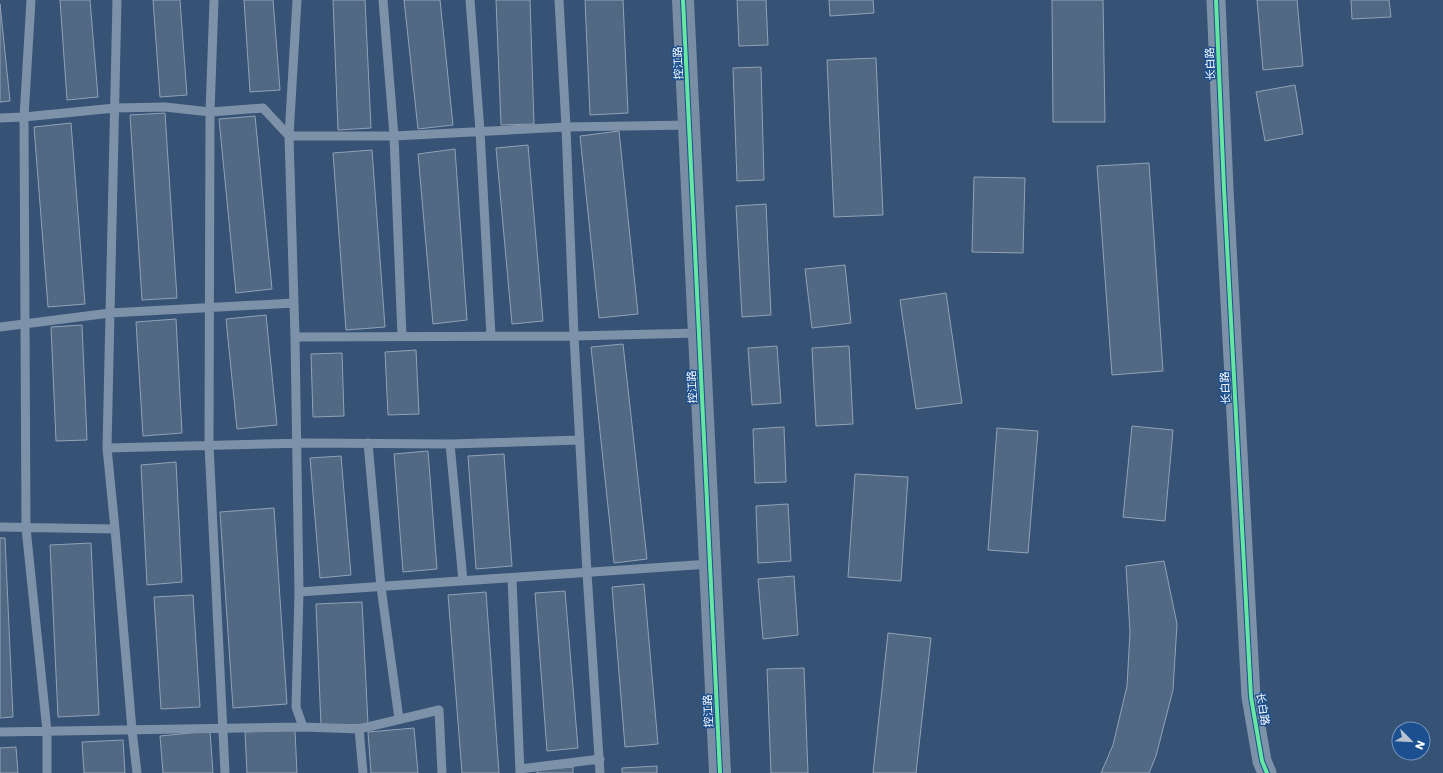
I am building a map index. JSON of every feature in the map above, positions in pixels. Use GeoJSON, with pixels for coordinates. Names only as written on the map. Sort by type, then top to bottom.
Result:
{"type":"FeatureCollection","features":[{"type":"Feature","properties":{"kind":"main road","name":"控江路"},"geometry":{"type":"LineString","coordinates":[[683,0],[720,773]]}},
{"type":"Feature","properties":{"kind":"street","name":"长白路"},"geometry":{"type":"LineString","coordinates":[[1216,0],[1251,697],[1262,761],[1267,773]]}},
{"type":"Feature","properties":{"kind":"lane"},"geometry":{"type":"LineString","coordinates":[[31,0],[24,117],[26,528],[47,731],[47,773]]}},
{"type":"Feature","properties":{"kind":"lane"},"geometry":{"type":"LineString","coordinates":[[118,0],[107,448],[137,773]]}},
{"type":"Feature","properties":{"kind":"lane"},"geometry":{"type":"LineString","coordinates":[[214,0],[210,112],[209,445],[225,773]]}},
{"type":"Feature","properties":{"kind":"lane"},"geometry":{"type":"LineString","coordinates":[[298,0],[289,136],[295,337],[299,592],[296,707],[303,727]]}},
{"type":"Feature","properties":{"kind":"lane"},"geometry":{"type":"LineString","coordinates":[[383,0],[394,136],[402,336]]}},
{"type":"Feature","properties":{"kind":"lane"},"geometry":{"type":"LineString","coordinates":[[470,0],[480,131],[491,336]]}},
{"type":"Feature","properties":{"kind":"lane"},"geometry":{"type":"LineString","coordinates":[[559,0],[566,127],[574,336],[600,773]]}},
{"type":"Feature","properties":{"kind":"lane"},"geometry":{"type":"LineString","coordinates":[[0,118],[115,108],[165,107],[210,112],[263,108],[289,136],[394,136],[566,127],[690,125]]}},
{"type":"Feature","properties":{"kind":"lane"},"geometry":{"type":"LineString","coordinates":[[0,327],[110,313],[294,303]]}},
{"type":"Feature","properties":{"kind":"lane"},"geometry":{"type":"LineString","coordinates":[[295,337],[574,336],[699,333]]}},
{"type":"Feature","properties":{"kind":"lane"},"geometry":{"type":"LineString","coordinates":[[107,448],[297,443],[450,444],[580,440]]}},
{"type":"Feature","properties":{"kind":"lane"},"geometry":{"type":"LineString","coordinates":[[368,443],[381,586],[398,720]]}},
{"type":"Feature","properties":{"kind":"lane"},"geometry":{"type":"LineString","coordinates":[[450,444],[463,581]]}},
{"type":"Feature","properties":{"kind":"lane"},"geometry":{"type":"LineString","coordinates":[[0,527],[114,529]]}},
{"type":"Feature","properties":{"kind":"lane"},"geometry":{"type":"LineString","coordinates":[[299,592],[710,564]]}},
{"type":"Feature","properties":{"kind":"lane"},"geometry":{"type":"LineString","coordinates":[[512,578],[520,771],[600,758]]}},
{"type":"Feature","properties":{"kind":"lane"},"geometry":{"type":"LineString","coordinates":[[0,732],[303,727],[359,729],[439,710],[442,773]]}},
{"type":"Feature","properties":{"kind":"lane"},"geometry":{"type":"LineString","coordinates":[[359,729],[363,773]]}},
{"type":"Feature","properties":{"kind":"building"},"geometry":{"type":"Polygon","coordinates":[[[60,0],[90,0],[98,97],[67,100],[60,0]]]}},
{"type":"Feature","properties":{"kind":"building"},"geometry":{"type":"Polygon","coordinates":[[[153,0],[180,0],[187,95],[160,97],[153,0]]]}},
{"type":"Feature","properties":{"kind":"building"},"geometry":{"type":"Polygon","coordinates":[[[244,0],[273,0],[280,90],[250,92],[244,0]]]}},
{"type":"Feature","properties":{"kind":"building"},"geometry":{"type":"Polygon","coordinates":[[[333,0],[365,0],[371,128],[338,130],[333,0]]]}},
{"type":"Feature","properties":{"kind":"building"},"geometry":{"type":"Polygon","coordinates":[[[404,0],[440,0],[453,125],[418,129],[404,0]]]}},
{"type":"Feature","properties":{"kind":"building"},"geometry":{"type":"Polygon","coordinates":[[[496,0],[530,0],[534,124],[501,125],[496,0]]]}},
{"type":"Feature","properties":{"kind":"building"},"geometry":{"type":"Polygon","coordinates":[[[585,0],[623,0],[628,113],[590,115],[585,0]]]}},
{"type":"Feature","properties":{"kind":"building"},"geometry":{"type":"Polygon","coordinates":[[[737,0],[766,0],[768,45],[739,46],[737,0]]]}},
{"type":"Feature","properties":{"kind":"building"},"geometry":{"type":"Polygon","coordinates":[[[829,0],[873,0],[874,13],[830,16],[829,0]]]}},
{"type":"Feature","properties":{"kind":"building"},"geometry":{"type":"Polygon","coordinates":[[[1052,0],[1103,0],[1105,122],[1053,122],[1052,0]]]}},
{"type":"Feature","properties":{"kind":"building"},"geometry":{"type":"Polygon","coordinates":[[[1257,0],[1297,0],[1303,66],[1263,70],[1257,0]]]}},
{"type":"Feature","properties":{"kind":"building"},"geometry":{"type":"Polygon","coordinates":[[[1351,0],[1389,0],[1391,17],[1352,19],[1351,0]]]}},
{"type":"Feature","properties":{"kind":"building"},"geometry":{"type":"Polygon","coordinates":[[[0,4],[10,101],[0,102],[0,4]]]}},
{"type":"Feature","properties":{"kind":"building"},"geometry":{"type":"Polygon","coordinates":[[[876,58],[883,215],[834,217],[827,60],[876,58]]]}},
{"type":"Feature","properties":{"kind":"building"},"geometry":{"type":"Polygon","coordinates":[[[761,67],[764,180],[737,181],[733,68],[761,67]]]}},
{"type":"Feature","properties":{"kind":"building"},"geometry":{"type":"Polygon","coordinates":[[[1295,85],[1303,134],[1265,141],[1256,92],[1295,85]]]}},
{"type":"Feature","properties":{"kind":"building"},"geometry":{"type":"Polygon","coordinates":[[[165,113],[177,298],[142,300],[130,115],[165,113]]]}},
{"type":"Feature","properties":{"kind":"building"},"geometry":{"type":"Polygon","coordinates":[[[255,116],[272,289],[236,293],[219,119],[255,116]]]}},
{"type":"Feature","properties":{"kind":"building"},"geometry":{"type":"Polygon","coordinates":[[[71,123],[85,304],[48,307],[34,127],[71,123]]]}},
{"type":"Feature","properties":{"kind":"building"},"geometry":{"type":"Polygon","coordinates":[[[619,131],[638,314],[599,318],[580,136],[619,131]]]}},
{"type":"Feature","properties":{"kind":"building"},"geometry":{"type":"Polygon","coordinates":[[[528,145],[543,321],[512,324],[496,148],[528,145]]]}},
{"type":"Feature","properties":{"kind":"building"},"geometry":{"type":"Polygon","coordinates":[[[455,149],[467,320],[433,324],[418,154],[455,149]]]}},
{"type":"Feature","properties":{"kind":"building"},"geometry":{"type":"Polygon","coordinates":[[[372,150],[385,327],[346,330],[333,153],[372,150]]]}},
{"type":"Feature","properties":{"kind":"building"},"geometry":{"type":"Polygon","coordinates":[[[1149,163],[1163,371],[1112,375],[1097,166],[1149,163]]]}},
{"type":"Feature","properties":{"kind":"building"},"geometry":{"type":"Polygon","coordinates":[[[974,177],[1025,178],[1023,253],[972,252],[974,177]]]}},
{"type":"Feature","properties":{"kind":"building"},"geometry":{"type":"Polygon","coordinates":[[[766,204],[771,315],[742,317],[736,206],[766,204]]]}},
{"type":"Feature","properties":{"kind":"building"},"geometry":{"type":"Polygon","coordinates":[[[845,265],[851,323],[812,328],[805,269],[845,265]]]}},
{"type":"Feature","properties":{"kind":"building"},"geometry":{"type":"Polygon","coordinates":[[[946,293],[962,403],[916,409],[900,300],[946,293]]]}},
{"type":"Feature","properties":{"kind":"building"},"geometry":{"type":"Polygon","coordinates":[[[266,315],[277,425],[237,429],[226,319],[266,315]]]}},
{"type":"Feature","properties":{"kind":"building"},"geometry":{"type":"Polygon","coordinates":[[[176,319],[182,433],[143,436],[136,322],[176,319]]]}},
{"type":"Feature","properties":{"kind":"building"},"geometry":{"type":"Polygon","coordinates":[[[82,325],[87,440],[56,441],[51,327],[82,325]]]}},
{"type":"Feature","properties":{"kind":"building"},"geometry":{"type":"Polygon","coordinates":[[[623,344],[647,559],[614,563],[591,347],[623,344]]]}},
{"type":"Feature","properties":{"kind":"building"},"geometry":{"type":"Polygon","coordinates":[[[777,346],[781,403],[752,405],[748,348],[777,346]]]}},
{"type":"Feature","properties":{"kind":"building"},"geometry":{"type":"Polygon","coordinates":[[[849,346],[853,424],[816,426],[812,348],[849,346]]]}},
{"type":"Feature","properties":{"kind":"building"},"geometry":{"type":"Polygon","coordinates":[[[416,350],[419,414],[388,415],[385,352],[416,350]]]}},
{"type":"Feature","properties":{"kind":"building"},"geometry":{"type":"Polygon","coordinates":[[[342,353],[344,416],[313,417],[311,354],[342,353]]]}},
{"type":"Feature","properties":{"kind":"building"},"geometry":{"type":"Polygon","coordinates":[[[1132,426],[1173,430],[1165,521],[1123,517],[1132,426]]]}},
{"type":"Feature","properties":{"kind":"building"},"geometry":{"type":"Polygon","coordinates":[[[784,427],[786,482],[755,483],[753,429],[784,427]]]}},
{"type":"Feature","properties":{"kind":"building"},"geometry":{"type":"Polygon","coordinates":[[[997,428],[1038,431],[1028,553],[988,550],[997,428]]]}},
{"type":"Feature","properties":{"kind":"building"},"geometry":{"type":"Polygon","coordinates":[[[428,451],[437,569],[403,572],[394,454],[428,451]]]}},
{"type":"Feature","properties":{"kind":"building"},"geometry":{"type":"Polygon","coordinates":[[[504,454],[512,566],[476,569],[468,456],[504,454]]]}},
{"type":"Feature","properties":{"kind":"building"},"geometry":{"type":"Polygon","coordinates":[[[341,456],[351,575],[320,578],[310,458],[341,456]]]}},
{"type":"Feature","properties":{"kind":"building"},"geometry":{"type":"Polygon","coordinates":[[[176,462],[182,582],[147,585],[141,465],[176,462]]]}},
{"type":"Feature","properties":{"kind":"building"},"geometry":{"type":"Polygon","coordinates":[[[855,474],[908,477],[901,581],[848,577],[855,474]]]}},
{"type":"Feature","properties":{"kind":"building"},"geometry":{"type":"Polygon","coordinates":[[[788,504],[791,561],[758,563],[756,506],[788,504]]]}},
{"type":"Feature","properties":{"kind":"building"},"geometry":{"type":"Polygon","coordinates":[[[274,508],[287,704],[233,708],[220,512],[274,508]]]}},
{"type":"Feature","properties":{"kind":"building"},"geometry":{"type":"Polygon","coordinates":[[[0,538],[5,538],[13,717],[0,718],[0,538]]]}},
{"type":"Feature","properties":{"kind":"building"},"geometry":{"type":"Polygon","coordinates":[[[91,543],[99,715],[58,717],[50,545],[91,543]]]}},
{"type":"Feature","properties":{"kind":"building"},"geometry":{"type":"Polygon","coordinates":[[[1164,561],[1177,624],[1173,690],[1156,756],[1149,773],[1101,773],[1113,745],[1127,686],[1130,632],[1126,566],[1164,561]]]}},
{"type":"Feature","properties":{"kind":"building"},"geometry":{"type":"Polygon","coordinates":[[[794,576],[798,635],[763,639],[758,579],[794,576]]]}},
{"type":"Feature","properties":{"kind":"building"},"geometry":{"type":"Polygon","coordinates":[[[644,584],[658,744],[625,747],[612,587],[644,584]]]}},
{"type":"Feature","properties":{"kind":"building"},"geometry":{"type":"Polygon","coordinates":[[[565,591],[578,748],[547,751],[535,593],[565,591]]]}},
{"type":"Feature","properties":{"kind":"building"},"geometry":{"type":"Polygon","coordinates":[[[486,592],[499,773],[462,773],[448,595],[486,592]]]}},
{"type":"Feature","properties":{"kind":"building"},"geometry":{"type":"Polygon","coordinates":[[[193,595],[200,707],[161,709],[154,597],[193,595]]]}},
{"type":"Feature","properties":{"kind":"building"},"geometry":{"type":"Polygon","coordinates":[[[362,602],[368,724],[321,726],[316,604],[362,602]]]}},
{"type":"Feature","properties":{"kind":"building"},"geometry":{"type":"Polygon","coordinates":[[[888,633],[931,638],[916,773],[873,773],[888,633]]]}},
{"type":"Feature","properties":{"kind":"building"},"geometry":{"type":"Polygon","coordinates":[[[804,668],[808,773],[771,773],[767,669],[804,668]]]}},
{"type":"Feature","properties":{"kind":"building"},"geometry":{"type":"Polygon","coordinates":[[[414,728],[418,773],[371,773],[368,732],[414,728]]]}},
{"type":"Feature","properties":{"kind":"building"},"geometry":{"type":"Polygon","coordinates":[[[295,730],[297,773],[247,773],[245,732],[295,730]]]}},
{"type":"Feature","properties":{"kind":"building"},"geometry":{"type":"Polygon","coordinates":[[[210,731],[213,773],[163,773],[160,736],[210,731]]]}},
{"type":"Feature","properties":{"kind":"building"},"geometry":{"type":"Polygon","coordinates":[[[123,740],[125,773],[84,773],[82,742],[123,740]]]}},
{"type":"Feature","properties":{"kind":"building"},"geometry":{"type":"Polygon","coordinates":[[[16,747],[18,773],[0,773],[0,748],[16,747]]]}},
{"type":"Feature","properties":{"kind":"building"},"geometry":{"type":"Polygon","coordinates":[[[657,766],[657,773],[622,773],[622,768],[657,766]]]}},
{"type":"Feature","properties":{"kind":"building"},"geometry":{"type":"Polygon","coordinates":[[[573,767],[573,773],[537,773],[537,770],[573,767]]]}},
{"type":"Feature","properties":{"kind":"cycle path"},"geometry":{"type":"LineString","coordinates":[[683,0],[720,773]]}},
{"type":"Feature","properties":{"kind":"cycle path"},"geometry":{"type":"LineString","coordinates":[[1216,0],[1224,189],[1251,697],[1262,761],[1267,773]]}}]}
